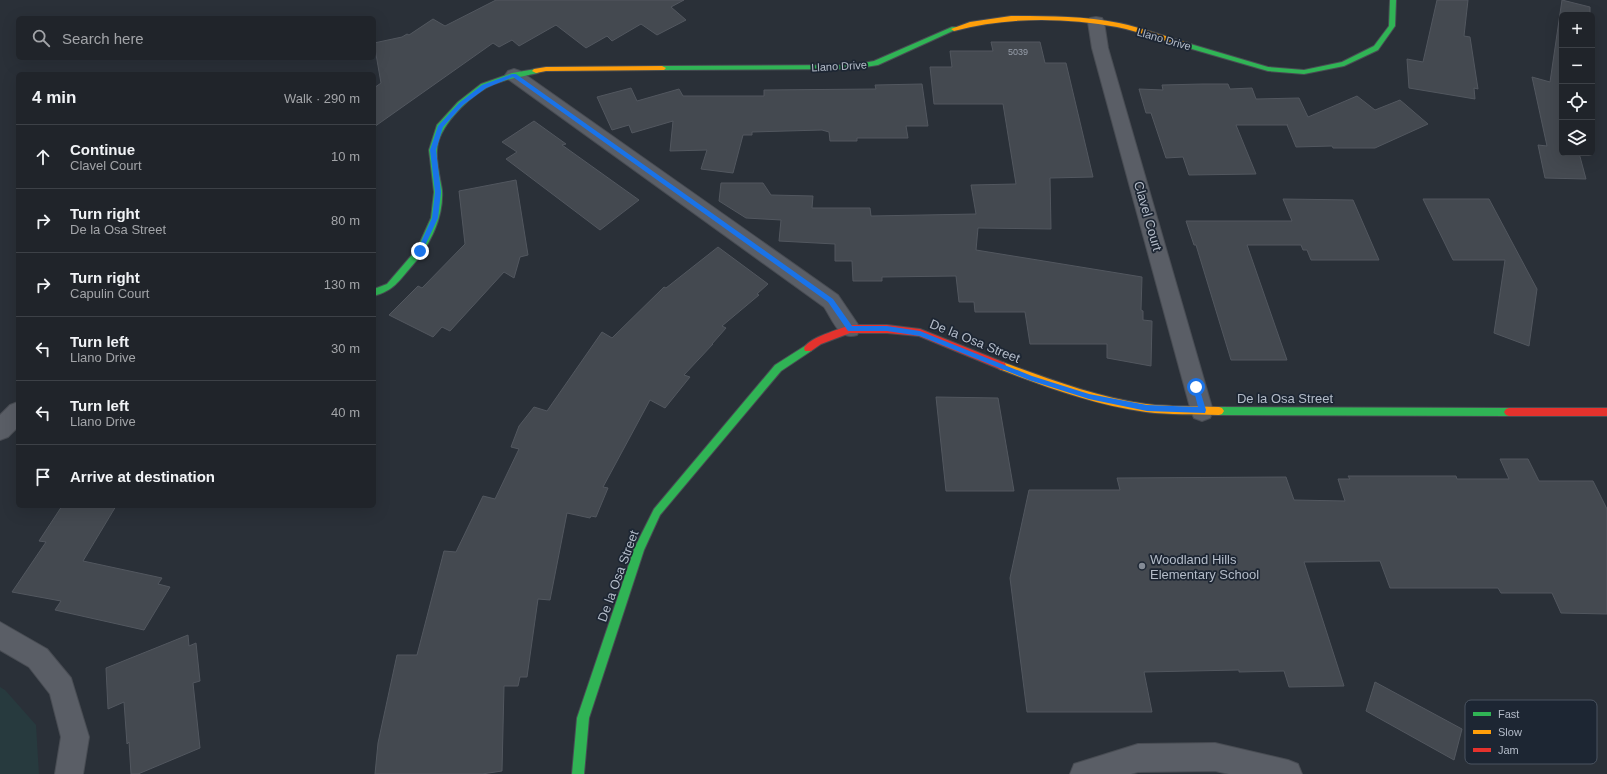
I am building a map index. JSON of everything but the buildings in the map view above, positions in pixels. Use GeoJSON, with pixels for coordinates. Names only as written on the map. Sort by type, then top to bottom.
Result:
{"type":"FeatureCollection","features":[{"type":"Feature","properties":{"kind":"street","name":"Llano Drive"},"geometry":{"type":"LineString","coordinates":[[376,292],[390,286],[420,251],[435,218],[438,192],[433,150],[440,126],[461,104],[484,86],[514,75],[546,69],[853,67],[876,63],[961,26],[990,20],[1016,18],[1096,22],[1117,26],[1268,69],[1304,72],[1344,64],[1376,48],[1392,26],[1393,0]]}},
{"type":"Feature","properties":{"kind":"street","name":"Clavel Court"},"geometry":{"type":"LineString","coordinates":[[1096,22],[1100,48],[1202,410]]}},
{"type":"Feature","properties":{"kind":"street"},"geometry":{"type":"LineString","coordinates":[[514,75],[831,301],[850,329]]}},
{"type":"Feature","properties":{"kind":"street","name":"De la Osa Street"},"geometry":{"type":"LineString","coordinates":[[578,774],[582,718],[639,549],[658,512],[778,368],[818,342],[850,329],[887,328],[920,333],[1031,378],[1089,397],[1147,408],[1202,410],[1607,412]]}},
{"type":"Feature","properties":{"kind":"street"},"geometry":{"type":"LineString","coordinates":[[0,430],[16,414]]}},
{"type":"Feature","properties":{"kind":"street"},"geometry":{"type":"LineString","coordinates":[[0,635],[38,658],[62,687],[75,737],[69,774]]}},
{"type":"Feature","properties":{"kind":"street"},"geometry":{"type":"LineString","coordinates":[[1084,774],[1138,758],[1215,758],[1288,774]]}},
{"type":"Feature","properties":{"kind":"green space"},"geometry":{"type":"Polygon","coordinates":[[[0,687],[5,690],[36,725],[39,774],[0,774],[0,687]]]}},
{"type":"Feature","properties":{"kind":"traffic: fast"},"geometry":{"type":"LineString","coordinates":[[1187,45],[1268,69],[1304,72],[1344,64],[1376,48],[1392,26],[1393,0]]}},
{"type":"Feature","properties":{"kind":"traffic: fast"},"geometry":{"type":"LineString","coordinates":[[662,68],[853,67],[876,63],[954,29]]}},
{"type":"Feature","properties":{"kind":"traffic: fast"},"geometry":{"type":"LineString","coordinates":[[376,292],[390,286],[420,251],[435,218],[438,192],[433,150],[440,127],[461,104],[484,86],[514,75],[536,71]]}},
{"type":"Feature","properties":{"kind":"traffic: fast"},"geometry":{"type":"LineString","coordinates":[[578,774],[583,718],[639,549],[657,512],[778,368],[808,348]]}},
{"type":"Feature","properties":{"kind":"traffic: fast"},"geometry":{"type":"LineString","coordinates":[[1219,411],[1509,412]]}},
{"type":"Feature","properties":{"kind":"traffic: slow"},"geometry":{"type":"LineString","coordinates":[[954,29],[990,20],[1034,18],[1080,20],[1117,25],[1187,45]]}},
{"type":"Feature","properties":{"kind":"traffic: slow"},"geometry":{"type":"LineString","coordinates":[[536,71],[546,69],[662,68]]}},
{"type":"Feature","properties":{"kind":"traffic: slow"},"geometry":{"type":"LineString","coordinates":[[1002,366],[1055,386],[1091,397],[1127,405],[1155,409],[1219,411]]}},
{"type":"Feature","properties":{"kind":"traffic: jam"},"geometry":{"type":"LineString","coordinates":[[808,348],[818,341],[850,329],[887,329],[920,333],[1002,366]]}},
{"type":"Feature","properties":{"kind":"traffic: jam"},"geometry":{"type":"LineString","coordinates":[[1509,412],[1607,412]]}},
{"type":"Feature","properties":{"kind":"place","name":"Woodland Hills Elementary School"},"geometry":{"type":"Point","coordinates":[1142,566]}},
{"type":"Feature","properties":{"kind":"route"},"geometry":{"type":"LineString","coordinates":[[420,251],[435,218],[438,192],[433,150],[440,126],[461,104],[484,86],[514,75],[831,301],[850,329],[887,328],[920,333],[1031,378],[1089,397],[1147,408],[1202,410],[1196,387]]}}]}
